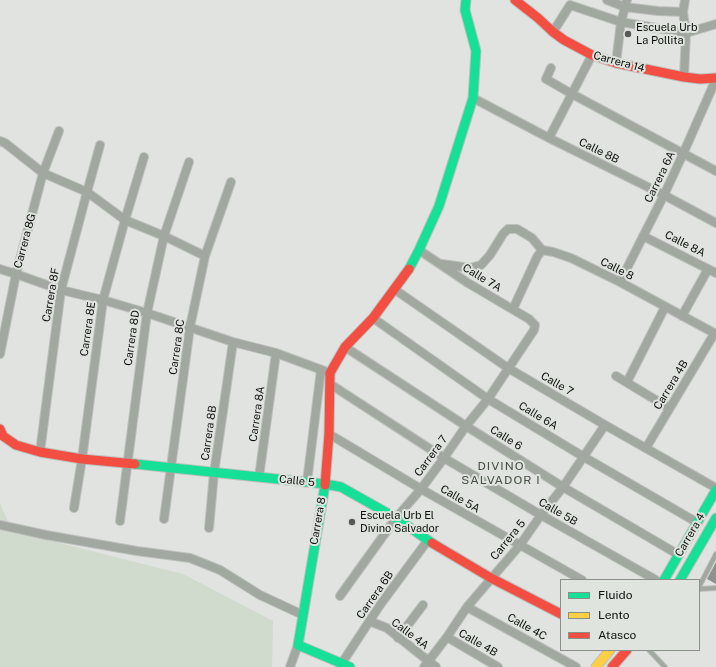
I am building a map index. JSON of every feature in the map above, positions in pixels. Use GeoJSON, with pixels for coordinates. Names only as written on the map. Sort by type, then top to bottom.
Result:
{"type":"FeatureCollection","features":[{"type":"Feature","properties":{"kind":"street"},"geometry":{"type":"LineString","coordinates":[[0,269],[61,290],[103,300],[146,313],[233,342],[276,354],[330,373],[345,347],[373,318],[406,273],[419,250],[439,206],[473,98],[476,76],[476,52],[466,10],[466,0]]}},
{"type":"Feature","properties":{"kind":"street","name":"Carrera 14"},"geometry":{"type":"LineString","coordinates":[[515,0],[564,40],[592,55],[616,63],[684,77],[716,79]]}},
{"type":"Feature","properties":{"kind":"street"},"geometry":{"type":"LineString","coordinates":[[607,0],[658,11],[683,12]]}},
{"type":"Feature","properties":{"kind":"street"},"geometry":{"type":"LineString","coordinates":[[684,77],[686,33],[683,12],[685,0]]}},
{"type":"Feature","properties":{"kind":"street"},"geometry":{"type":"LineString","coordinates":[[616,63],[620,22],[626,3]]}},
{"type":"Feature","properties":{"kind":"street"},"geometry":{"type":"LineString","coordinates":[[553,32],[570,5],[620,22],[686,33],[716,24]]}},
{"type":"Feature","properties":{"kind":"street"},"geometry":{"type":"LineString","coordinates":[[549,138],[592,55]]}},
{"type":"Feature","properties":{"kind":"street"},"geometry":{"type":"LineString","coordinates":[[551,68],[546,79],[716,171]]}},
{"type":"Feature","properties":{"kind":"street","name":"Carrera 6A"},"geometry":{"type":"LineString","coordinates":[[620,282],[684,154],[716,79]]}},
{"type":"Feature","properties":{"kind":"street","name":"Calle 8B"},"geometry":{"type":"LineString","coordinates":[[473,98],[716,223]]}},
{"type":"Feature","properties":{"kind":"street","name":"Carrera 8G"},"geometry":{"type":"LineString","coordinates":[[0,354],[16,274],[43,173],[59,131]]}},
{"type":"Feature","properties":{"kind":"street"},"geometry":{"type":"LineString","coordinates":[[2,145],[43,173],[87,192],[125,220],[164,236],[205,256]]}},
{"type":"Feature","properties":{"kind":"street","name":"Carrera 8F"},"geometry":{"type":"LineString","coordinates":[[40,452],[61,290],[100,145]]}},
{"type":"Feature","properties":{"kind":"street","name":"Carrera 8E"},"geometry":{"type":"LineString","coordinates":[[74,508],[103,300],[144,157]]}},
{"type":"Feature","properties":{"kind":"street","name":"Carrera 8D"},"geometry":{"type":"LineString","coordinates":[[120,521],[146,313],[164,236],[189,162]]}},
{"type":"Feature","properties":{"kind":"street","name":"Carrera 8C"},"geometry":{"type":"LineString","coordinates":[[164,520],[190,327],[205,256],[230,182]]}},
{"type":"Feature","properties":{"kind":"street"},"geometry":{"type":"LineString","coordinates":[[439,263],[470,268],[481,265],[490,255],[503,234],[508,229],[516,229],[532,238],[542,250],[537,257],[513,309]]}},
{"type":"Feature","properties":{"kind":"street","name":"Calle 8A"},"geometry":{"type":"LineString","coordinates":[[643,236],[716,273]]}},
{"type":"Feature","properties":{"kind":"street","name":"Calle 7A"},"geometry":{"type":"LineString","coordinates":[[419,250],[468,283],[529,319],[535,325]]}},
{"type":"Feature","properties":{"kind":"street","name":"Calle 8"},"geometry":{"type":"LineString","coordinates":[[542,250],[571,258],[620,282],[715,334]]}},
{"type":"Feature","properties":{"kind":"street"},"geometry":{"type":"LineString","coordinates":[[682,316],[708,269]]}},
{"type":"Feature","properties":{"kind":"street","name":"Calle 7"},"geometry":{"type":"LineString","coordinates":[[394,289],[508,368],[716,489]]}},
{"type":"Feature","properties":{"kind":"street"},"geometry":{"type":"LineString","coordinates":[[627,382],[665,307]]}},
{"type":"Feature","properties":{"kind":"street","name":"Calle 6A"},"geometry":{"type":"LineString","coordinates":[[373,318],[488,399],[698,523]]}},
{"type":"Feature","properties":{"kind":"street","name":"Carrera 7"},"geometry":{"type":"LineString","coordinates":[[340,596],[396,518],[421,489],[466,426],[488,399],[534,330],[535,325]]}},
{"type":"Feature","properties":{"kind":"street","name":"Carrera 4B"},"geometry":{"type":"LineString","coordinates":[[646,448],[715,334]]}},
{"type":"Feature","properties":{"kind":"street","name":"Carrera 8B"},"geometry":{"type":"LineString","coordinates":[[209,528],[214,473],[233,342]]}},
{"type":"Feature","properties":{"kind":"street","name":"Calle 6"},"geometry":{"type":"LineString","coordinates":[[345,347],[563,488],[679,555]]}},
{"type":"Feature","properties":{"kind":"street","name":"Carrera 8A"},"geometry":{"type":"LineString","coordinates":[[259,477],[276,354]]}},
{"type":"Feature","properties":{"kind":"street"},"geometry":{"type":"LineString","coordinates":[[307,482],[321,370]]}},
{"type":"Feature","properties":{"kind":"street","name":"Carrera 8"},"geometry":{"type":"LineString","coordinates":[[293,666],[298,645],[325,484],[329,434],[330,373]]}},
{"type":"Feature","properties":{"kind":"street"},"geometry":{"type":"LineString","coordinates":[[616,376],[669,408]]}},
{"type":"Feature","properties":{"kind":"street","name":"Calle 5B"},"geometry":{"type":"LineString","coordinates":[[330,384],[444,458],[541,516],[654,579]]}},
{"type":"Feature","properties":{"kind":"street","name":"Carrera 5"},"geometry":{"type":"LineString","coordinates":[[426,664],[447,637],[467,607],[520,545],[563,488],[606,425]]}},
{"type":"Feature","properties":{"kind":"street","name":"Calle 5"},"geometry":{"type":"LineString","coordinates":[[2,433],[16,445],[40,452],[82,459],[307,482],[341,487],[396,518],[428,540],[491,578],[560,613]]}},
{"type":"Feature","properties":{"kind":"street","name":"Calle 5A"},"geometry":{"type":"LineString","coordinates":[[329,434],[421,489],[580,579]]}},
{"type":"Feature","properties":{"kind":"street","name":"Carrera 4"},"geometry":{"type":"LineString","coordinates":[[665,579],[698,523],[716,489]]}},
{"type":"Feature","properties":{"kind":"street","name":"Carrera 4"},"geometry":{"type":"LineString","coordinates":[[681,579],[716,518]]}},
{"type":"Feature","properties":{"kind":"street"},"geometry":{"type":"LineString","coordinates":[[0,525],[46,535],[137,551],[190,558],[220,570],[260,595],[303,615]]}},
{"type":"Feature","properties":{"kind":"street","name":"Carrera 6B"},"geometry":{"type":"LineString","coordinates":[[346,665],[369,621],[428,540]]}},
{"type":"Feature","properties":{"kind":"street"},"geometry":{"type":"LineString","coordinates":[[398,638],[423,605]]}},
{"type":"Feature","properties":{"kind":"street","name":"Calle 4C"},"geometry":{"type":"LineString","coordinates":[[467,607],[576,667]]}},
{"type":"Feature","properties":{"kind":"street","name":"Calle 4A"},"geometry":{"type":"LineString","coordinates":[[369,621],[387,628],[426,664],[436,667]]}},
{"type":"Feature","properties":{"kind":"street","name":"Calle 4B"},"geometry":{"type":"LineString","coordinates":[[447,637],[498,667]]}},
{"type":"Feature","properties":{"kind":"street"},"geometry":{"type":"LineString","coordinates":[[298,645],[346,665]]}},
{"type":"Feature","properties":{"kind":"street"},"geometry":{"type":"LineString","coordinates":[[596,667],[609,651]]}},
{"type":"Feature","properties":{"kind":"street"},"geometry":{"type":"LineString","coordinates":[[612,667],[626,651]]}},
{"type":"Feature","properties":{"kind":"lane"},"geometry":{"type":"LineString","coordinates":[[700,586],[716,554]]}},
{"type":"Feature","properties":{"kind":"lane"},"geometry":{"type":"LineString","coordinates":[[700,588],[716,588]]}},
{"type":"Feature","properties":{"kind":"lane"},"geometry":{"type":"LineString","coordinates":[[650,651],[665,667]]}},
{"type":"Feature","properties":{"kind":"green space"},"geometry":{"type":"Polygon","coordinates":[[[0,503],[12,531],[183,574],[273,621],[272,667],[0,667],[0,503]]]}},
{"type":"Feature","properties":{"kind":"building"},"geometry":{"type":"Polygon","coordinates":[[[716,562],[716,584],[707,579],[716,562]]]}},
{"type":"Feature","properties":{"kind":"traffic: fast"},"geometry":{"type":"LineString","coordinates":[[409,269],[439,206],[473,98],[476,51],[465,10],[466,0]]}},
{"type":"Feature","properties":{"kind":"traffic: fast"},"geometry":{"type":"LineString","coordinates":[[135,464],[325,484],[341,487],[396,518],[432,543]]}},
{"type":"Feature","properties":{"kind":"traffic: fast"},"geometry":{"type":"LineString","coordinates":[[325,485],[298,645],[350,667]]}},
{"type":"Feature","properties":{"kind":"traffic: fast"},"geometry":{"type":"LineString","coordinates":[[665,579],[716,490]]}},
{"type":"Feature","properties":{"kind":"traffic: fast"},"geometry":{"type":"LineString","coordinates":[[681,579],[716,518]]}},
{"type":"Feature","properties":{"kind":"traffic: slow"},"geometry":{"type":"LineString","coordinates":[[596,667],[609,651]]}},
{"type":"Feature","properties":{"kind":"traffic: jam"},"geometry":{"type":"LineString","coordinates":[[515,0],[564,40],[592,55],[616,63],[684,77],[700,79],[716,78]]}},
{"type":"Feature","properties":{"kind":"traffic: jam"},"geometry":{"type":"LineString","coordinates":[[325,485],[329,434],[330,373],[345,347],[373,318],[409,269]]}},
{"type":"Feature","properties":{"kind":"traffic: jam"},"geometry":{"type":"LineString","coordinates":[[0,429],[3,436],[16,445],[40,452],[82,459],[135,464]]}},
{"type":"Feature","properties":{"kind":"traffic: jam"},"geometry":{"type":"LineString","coordinates":[[432,543],[491,578],[560,613]]}},
{"type":"Feature","properties":{"kind":"traffic: jam"},"geometry":{"type":"LineString","coordinates":[[612,667],[626,651]]}},
{"type":"Feature","properties":{"kind":"place","name":"Escuela Urb La Pollita"},"geometry":{"type":"Point","coordinates":[628,34]}},
{"type":"Feature","properties":{"kind":"place","name":"Escuela Urb El Divino Salvador"},"geometry":{"type":"Point","coordinates":[352,522]}},
{"type":"Feature","properties":{"kind":"district","name":"DIVINO SALVADOR I"},"geometry":{"type":"Point","coordinates":[501,473]}}]}
